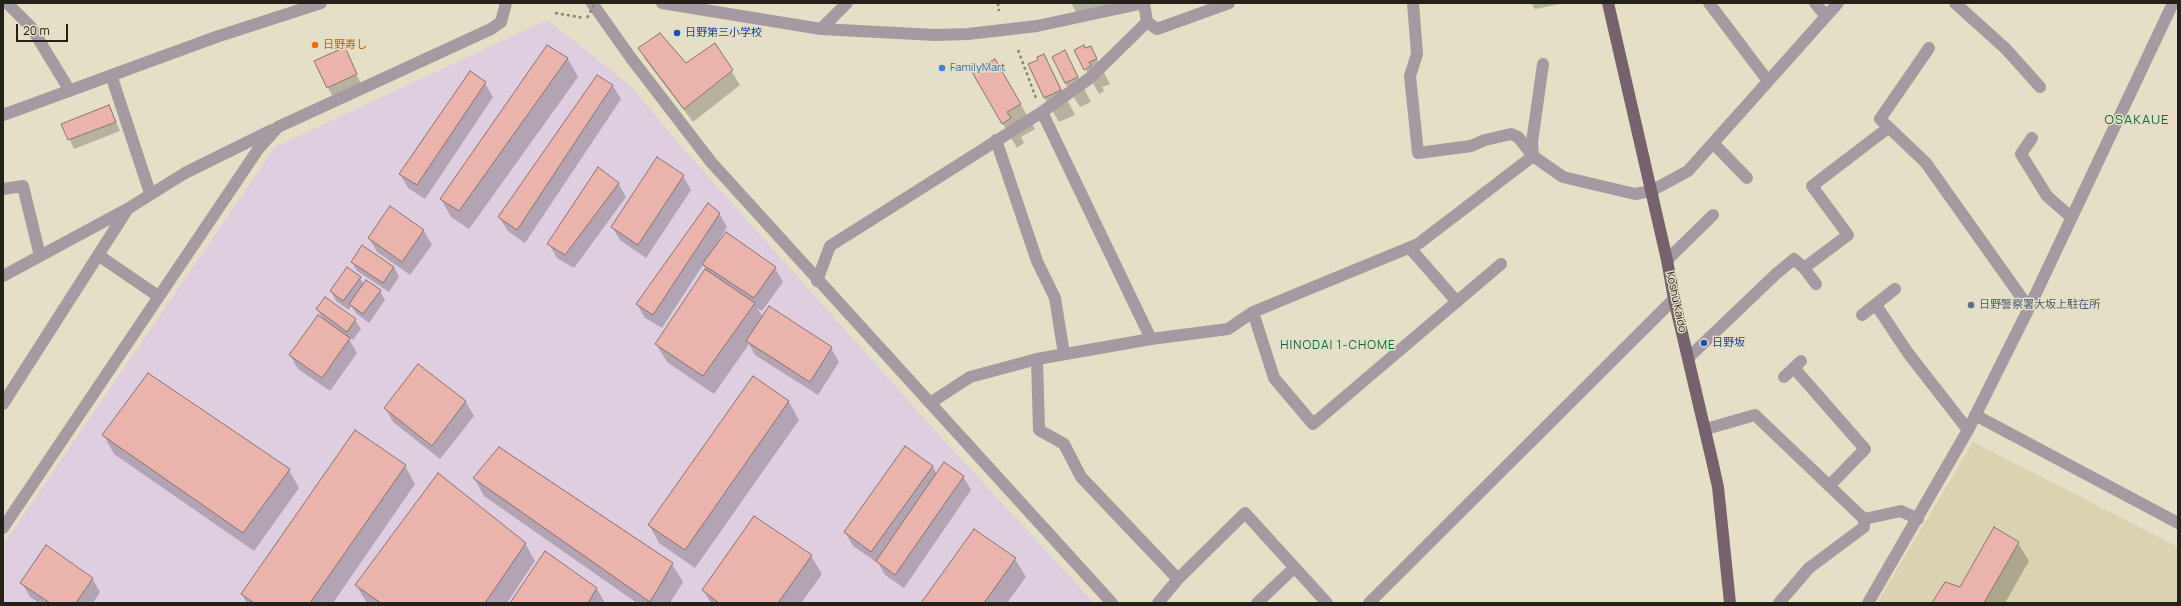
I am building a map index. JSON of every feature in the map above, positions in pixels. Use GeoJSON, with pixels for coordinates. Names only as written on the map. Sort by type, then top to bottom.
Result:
{"type":"FeatureCollection","features":[{"type":"Feature","properties":{"kind":"main road","name":"Koshu Kaido"},"geometry":{"type":"LineString","coordinates":[[1608,3],[1667,260],[1674,300],[1706,429],[1718,487],[1730,603]]}},
{"type":"Feature","properties":{"kind":"street"},"geometry":{"type":"LineString","coordinates":[[7,3],[31,27],[70,91]]}},
{"type":"Feature","properties":{"kind":"street"},"geometry":{"type":"LineString","coordinates":[[3,276],[129,208],[150,193],[185,173],[278,127],[491,29],[501,22],[506,3]]}},
{"type":"Feature","properties":{"kind":"street"},"geometry":{"type":"LineString","coordinates":[[593,3],[631,58],[711,162],[817,281],[1112,603]]}},
{"type":"Feature","properties":{"kind":"street"},"geometry":{"type":"LineString","coordinates":[[662,3],[821,29],[904,34],[968,34],[1037,26],[1144,3],[1147,22],[1156,29],[1229,3]]}},
{"type":"Feature","properties":{"kind":"street"},"geometry":{"type":"LineString","coordinates":[[821,29],[848,3]]}},
{"type":"Feature","properties":{"kind":"street"},"geometry":{"type":"LineString","coordinates":[[1413,3],[1417,54],[1410,76],[1418,153],[1471,146],[1485,140],[1511,134],[1518,137],[1533,156],[1564,177],[1635,194],[1651,191],[1688,171],[1838,3]]}},
{"type":"Feature","properties":{"kind":"street"},"geometry":{"type":"LineString","coordinates":[[1709,3],[1768,81]]}},
{"type":"Feature","properties":{"kind":"street"},"geometry":{"type":"LineString","coordinates":[[1815,3],[1826,16]]}},
{"type":"Feature","properties":{"kind":"street"},"geometry":{"type":"LineString","coordinates":[[1955,3],[2006,49],[2040,87]]}},
{"type":"Feature","properties":{"kind":"street"},"geometry":{"type":"LineString","coordinates":[[1868,603],[1918,519],[1968,430],[2029,308],[2173,3]]}},
{"type":"Feature","properties":{"kind":"street"},"geometry":{"type":"LineString","coordinates":[[3,115],[112,75],[316,4]]}},
{"type":"Feature","properties":{"kind":"street"},"geometry":{"type":"LineString","coordinates":[[817,281],[830,246],[937,180],[996,140],[1042,112],[1090,78],[1147,22]]}},
{"type":"Feature","properties":{"kind":"street"},"geometry":{"type":"LineString","coordinates":[[1929,48],[1880,119],[1926,163],[2029,308]]}},
{"type":"Feature","properties":{"kind":"street"},"geometry":{"type":"LineString","coordinates":[[1533,156],[1532,142],[1543,64]]}},
{"type":"Feature","properties":{"kind":"street"},"geometry":{"type":"LineString","coordinates":[[112,75],[150,193]]}},
{"type":"Feature","properties":{"kind":"street"},"geometry":{"type":"LineString","coordinates":[[1042,112],[1151,339]]}},
{"type":"Feature","properties":{"kind":"street"},"geometry":{"type":"LineString","coordinates":[[3,528],[259,148],[278,127]]}},
{"type":"Feature","properties":{"kind":"street"},"geometry":{"type":"LineString","coordinates":[[1804,268],[1848,235],[1812,186],[1888,128]]}},
{"type":"Feature","properties":{"kind":"street"},"geometry":{"type":"LineString","coordinates":[[2032,138],[2021,154],[2046,196],[2071,217]]}},
{"type":"Feature","properties":{"kind":"street"},"geometry":{"type":"LineString","coordinates":[[996,140],[1036,260],[1055,298],[1064,354]]}},
{"type":"Feature","properties":{"kind":"street"},"geometry":{"type":"LineString","coordinates":[[1713,143],[1746,178]]}},
{"type":"Feature","properties":{"kind":"street"},"geometry":{"type":"LineString","coordinates":[[930,404],[970,377],[1037,359],[1151,339],[1228,330],[1253,312],[1418,244],[1533,156]]}},
{"type":"Feature","properties":{"kind":"street"},"geometry":{"type":"LineString","coordinates":[[3,189],[23,186],[40,256]]}},
{"type":"Feature","properties":{"kind":"street"},"geometry":{"type":"LineString","coordinates":[[3,404],[129,208]]}},
{"type":"Feature","properties":{"kind":"street"},"geometry":{"type":"LineString","coordinates":[[1667,260],[1713,215]]}},
{"type":"Feature","properties":{"kind":"street"},"geometry":{"type":"LineString","coordinates":[[1410,248],[1456,302]]}},
{"type":"Feature","properties":{"kind":"street"},"geometry":{"type":"LineString","coordinates":[[98,255],[158,296]]}},
{"type":"Feature","properties":{"kind":"street"},"geometry":{"type":"LineString","coordinates":[[1688,358],[1776,274],[1794,259],[1804,268],[1816,284]]}},
{"type":"Feature","properties":{"kind":"street"},"geometry":{"type":"LineString","coordinates":[[1253,312],[1274,378],[1313,424],[1501,264]]}},
{"type":"Feature","properties":{"kind":"street"},"geometry":{"type":"LineString","coordinates":[[1862,315],[1895,289]]}},
{"type":"Feature","properties":{"kind":"street"},"geometry":{"type":"LineString","coordinates":[[1369,603],[1674,300]]}},
{"type":"Feature","properties":{"kind":"street"},"geometry":{"type":"LineString","coordinates":[[1876,305],[1908,353],[1968,430]]}},
{"type":"Feature","properties":{"kind":"street"},"geometry":{"type":"LineString","coordinates":[[1037,359],[1039,430],[1064,444],[1082,477],[1178,579]]}},
{"type":"Feature","properties":{"kind":"street"},"geometry":{"type":"LineString","coordinates":[[1784,377],[1797,365],[1864,449],[1829,486]]}},
{"type":"Feature","properties":{"kind":"street"},"geometry":{"type":"LineString","coordinates":[[1706,429],[1755,415],[1864,519],[1864,527],[1809,568],[1779,603]]}},
{"type":"Feature","properties":{"kind":"street"},"geometry":{"type":"LineString","coordinates":[[1975,415],[2178,523]]}},
{"type":"Feature","properties":{"kind":"street"},"geometry":{"type":"LineString","coordinates":[[1864,519],[1901,512],[1918,519]]}},
{"type":"Feature","properties":{"kind":"street"},"geometry":{"type":"LineString","coordinates":[[1158,603],[1178,579],[1245,513],[1327,603]]}},
{"type":"Feature","properties":{"kind":"street"},"geometry":{"type":"LineString","coordinates":[[1257,603],[1294,568]]}},
{"type":"Feature","properties":{"kind":"path"},"geometry":{"type":"LineString","coordinates":[[555,13],[587,18],[593,3]]}},
{"type":"Feature","properties":{"kind":"path"},"geometry":{"type":"LineString","coordinates":[[998,3],[999,10]]}},
{"type":"Feature","properties":{"kind":"path"},"geometry":{"type":"LineString","coordinates":[[1018,50],[1042,112]]}},
{"type":"Feature","properties":{"kind":"shaded area"},"geometry":{"type":"Polygon","coordinates":[[[547,20],[631,86],[680,145],[929,424],[1094,603],[3,603],[3,545],[275,147],[547,20]]]}},
{"type":"Feature","properties":{"kind":"shaded area"},"geometry":{"type":"Polygon","coordinates":[[[1973,442],[2178,547],[2178,603],[1877,603],[1973,442]]]}},
{"type":"Feature","properties":{"kind":"building"},"geometry":{"type":"Polygon","coordinates":[[[660,33],[686,63],[715,43],[733,70],[684,109],[638,48],[660,33]]]}},
{"type":"Feature","properties":{"kind":"building"},"geometry":{"type":"Polygon","coordinates":[[[547,45],[568,58],[459,211],[440,199],[547,45]]]}},
{"type":"Feature","properties":{"kind":"building"},"geometry":{"type":"Polygon","coordinates":[[[1084,45],[1085,48],[1091,46],[1097,59],[1089,62],[1091,66],[1084,70],[1074,50],[1084,45]]]}},
{"type":"Feature","properties":{"kind":"building"},"geometry":{"type":"Polygon","coordinates":[[[345,47],[357,74],[327,88],[314,61],[345,47]]]}},
{"type":"Feature","properties":{"kind":"building"},"geometry":{"type":"Polygon","coordinates":[[[1065,50],[1078,77],[1065,83],[1052,57],[1065,50]]]}},
{"type":"Feature","properties":{"kind":"building"},"geometry":{"type":"Polygon","coordinates":[[[1044,54],[1061,90],[1044,98],[1028,64],[1038,60],[1037,57],[1044,54]]]}},
{"type":"Feature","properties":{"kind":"building"},"geometry":{"type":"Polygon","coordinates":[[[995,59],[1021,104],[1007,112],[1011,118],[1002,124],[972,72],[995,59]]]}},
{"type":"Feature","properties":{"kind":"building"},"geometry":{"type":"Polygon","coordinates":[[[470,71],[486,82],[417,185],[399,174],[470,71]]]}},
{"type":"Feature","properties":{"kind":"building"},"geometry":{"type":"Polygon","coordinates":[[[597,75],[613,85],[517,230],[498,217],[597,75]]]}},
{"type":"Feature","properties":{"kind":"building"},"geometry":{"type":"Polygon","coordinates":[[[109,105],[116,122],[68,140],[61,124],[109,105]]]}},
{"type":"Feature","properties":{"kind":"building"},"geometry":{"type":"Polygon","coordinates":[[[657,157],[684,175],[638,245],[611,227],[657,157]]]}},
{"type":"Feature","properties":{"kind":"building"},"geometry":{"type":"Polygon","coordinates":[[[598,167],[619,183],[565,255],[547,244],[598,167]]]}},
{"type":"Feature","properties":{"kind":"building"},"geometry":{"type":"Polygon","coordinates":[[[708,203],[720,213],[653,315],[636,304],[708,203]]]}},
{"type":"Feature","properties":{"kind":"building"},"geometry":{"type":"Polygon","coordinates":[[[390,206],[424,230],[402,262],[368,238],[390,206]]]}},
{"type":"Feature","properties":{"kind":"building"},"geometry":{"type":"Polygon","coordinates":[[[726,232],[776,267],[754,298],[702,264],[726,232]]]}},
{"type":"Feature","properties":{"kind":"building"},"geometry":{"type":"Polygon","coordinates":[[[362,245],[394,267],[383,283],[351,262],[362,245]]]}},
{"type":"Feature","properties":{"kind":"building"},"geometry":{"type":"Polygon","coordinates":[[[347,267],[361,277],[343,301],[330,291],[347,267]]]}},
{"type":"Feature","properties":{"kind":"building"},"geometry":{"type":"Polygon","coordinates":[[[705,269],[755,303],[703,376],[655,344],[705,269]]]}},
{"type":"Feature","properties":{"kind":"building"},"geometry":{"type":"Polygon","coordinates":[[[366,280],[381,290],[363,314],[349,304],[366,280]]]}},
{"type":"Feature","properties":{"kind":"building"},"geometry":{"type":"Polygon","coordinates":[[[325,297],[356,319],[347,332],[316,309],[325,297]]]}},
{"type":"Feature","properties":{"kind":"building"},"geometry":{"type":"Polygon","coordinates":[[[769,306],[832,347],[810,382],[746,341],[769,306]]]}},
{"type":"Feature","properties":{"kind":"building"},"geometry":{"type":"Polygon","coordinates":[[[318,315],[350,338],[322,378],[289,355],[318,315]]]}},
{"type":"Feature","properties":{"kind":"building"},"geometry":{"type":"Polygon","coordinates":[[[418,364],[466,401],[432,446],[384,408],[418,364]]]}},
{"type":"Feature","properties":{"kind":"building"},"geometry":{"type":"Polygon","coordinates":[[[148,373],[290,469],[243,533],[102,435],[148,373]]]}},
{"type":"Feature","properties":{"kind":"building"},"geometry":{"type":"Polygon","coordinates":[[[753,376],[789,401],[685,550],[648,525],[753,376]]]}},
{"type":"Feature","properties":{"kind":"building"},"geometry":{"type":"Polygon","coordinates":[[[355,430],[406,465],[310,603],[254,603],[241,594],[355,430]]]}},
{"type":"Feature","properties":{"kind":"building"},"geometry":{"type":"Polygon","coordinates":[[[905,446],[933,466],[871,552],[844,532],[905,446]]]}},
{"type":"Feature","properties":{"kind":"building"},"geometry":{"type":"Polygon","coordinates":[[[499,447],[673,563],[650,602],[473,478],[499,447]]]}},
{"type":"Feature","properties":{"kind":"building"},"geometry":{"type":"Polygon","coordinates":[[[944,462],[964,476],[895,575],[876,561],[944,462]]]}},
{"type":"Feature","properties":{"kind":"building"},"geometry":{"type":"Polygon","coordinates":[[[438,473],[526,543],[485,603],[381,603],[355,585],[438,473]]]}},
{"type":"Feature","properties":{"kind":"building"},"geometry":{"type":"Polygon","coordinates":[[[754,516],[812,555],[778,603],[719,603],[702,590],[754,516]]]}},
{"type":"Feature","properties":{"kind":"building"},"geometry":{"type":"Polygon","coordinates":[[[1994,527],[2019,542],[1984,603],[1932,603],[1945,582],[1960,587],[1994,527]]]}},
{"type":"Feature","properties":{"kind":"building"},"geometry":{"type":"Polygon","coordinates":[[[974,529],[1016,558],[984,603],[921,603],[974,529]]]}},
{"type":"Feature","properties":{"kind":"building"},"geometry":{"type":"Polygon","coordinates":[[[46,545],[93,578],[76,603],[50,603],[20,583],[46,545]]]}},
{"type":"Feature","properties":{"kind":"building"},"geometry":{"type":"Polygon","coordinates":[[[545,551],[597,588],[588,603],[510,603],[545,551]]]}},
{"type":"Feature","properties":{"kind":"place","name":"日野第三小学校"},"geometry":{"type":"Point","coordinates":[677,33]}},
{"type":"Feature","properties":{"kind":"place","name":"日野寿し"},"geometry":{"type":"Point","coordinates":[315,45]}},
{"type":"Feature","properties":{"kind":"place","name":"FamilyMart"},"geometry":{"type":"Point","coordinates":[942,68]}},
{"type":"Feature","properties":{"kind":"place","name":"日野警察署大坂上駐在所"},"geometry":{"type":"Point","coordinates":[1971,305]}},
{"type":"Feature","properties":{"kind":"place","name":"日野坂"},"geometry":{"type":"Point","coordinates":[1704,343]}},
{"type":"Feature","properties":{"kind":"district","name":"OSAKAUE"},"geometry":{"type":"Point","coordinates":[2137,120]}},
{"type":"Feature","properties":{"kind":"district","name":"HINODAI 1-CHOME"},"geometry":{"type":"Point","coordinates":[1338,346]}}]}
